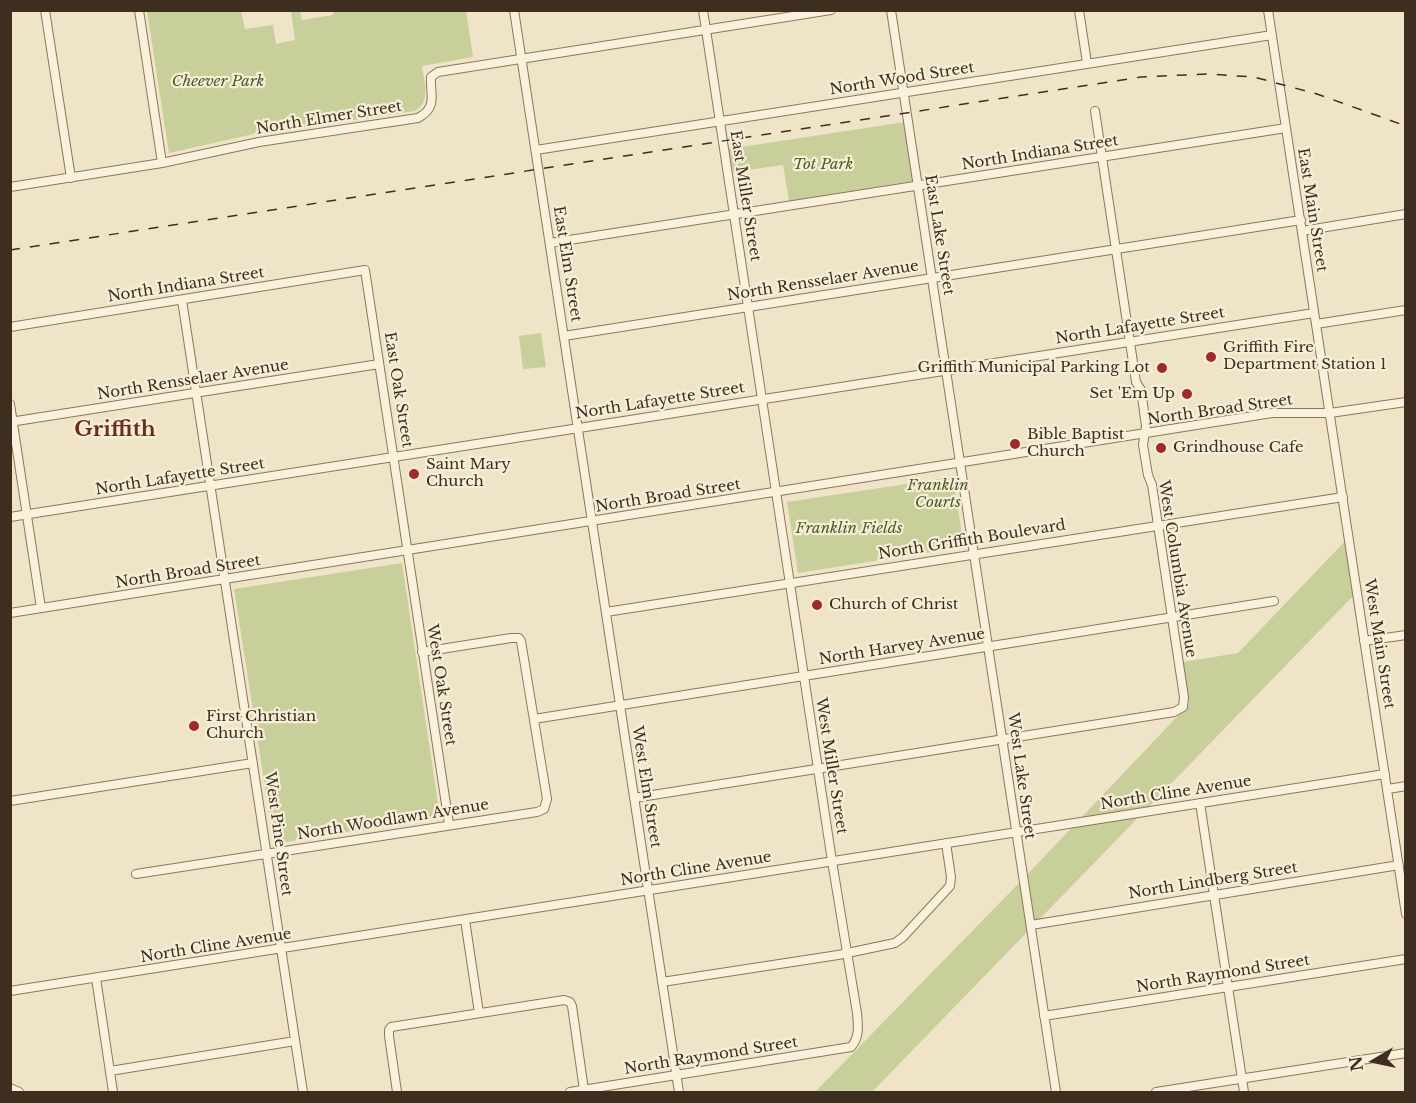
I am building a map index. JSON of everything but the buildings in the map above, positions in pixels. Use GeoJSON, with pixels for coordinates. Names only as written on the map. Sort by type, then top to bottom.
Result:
{"type":"FeatureCollection","features":[{"type":"Feature","properties":{"kind":"street"},"geometry":{"type":"LineString","coordinates":[[45,10],[70,178]]}},
{"type":"Feature","properties":{"kind":"street"},"geometry":{"type":"LineString","coordinates":[[139,10],[162,164]]}},
{"type":"Feature","properties":{"kind":"street","name":"East Elm Street"},"geometry":{"type":"LineString","coordinates":[[514,10],[592,522]]}},
{"type":"Feature","properties":{"kind":"street","name":"East Miller Street"},"geometry":{"type":"LineString","coordinates":[[703,10],[776,492]]}},
{"type":"Feature","properties":{"kind":"street","name":"North Elmer Street"},"geometry":{"type":"LineString","coordinates":[[10,187],[162,164],[259,142],[418,118],[431,104],[433,95],[431,79],[435,73],[831,10]]}},
{"type":"Feature","properties":{"kind":"street","name":"East Lake Street"},"geometry":{"type":"LineString","coordinates":[[891,10],[960,463]]}},
{"type":"Feature","properties":{"kind":"street"},"geometry":{"type":"LineString","coordinates":[[1079,10],[1088,63]]}},
{"type":"Feature","properties":{"kind":"street","name":"East Main Street"},"geometry":{"type":"LineString","coordinates":[[1268,10],[1330,413]]}},
{"type":"Feature","properties":{"kind":"street","name":"North Wood Street"},"geometry":{"type":"LineString","coordinates":[[536,150],[1272,35]]}},
{"type":"Feature","properties":{"kind":"street","name":"West Columbia Avenue"},"geometry":{"type":"LineString","coordinates":[[1002,740],[1174,712],[1182,708],[1184,697],[1158,525],[1143,445],[1146,426],[1130,341],[1095,111]]}},
{"type":"Feature","properties":{"kind":"street","name":"North Indiana Street"},"geometry":{"type":"LineString","coordinates":[[550,243],[1286,128]]}},
{"type":"Feature","properties":{"kind":"street"},"geometry":{"type":"LineString","coordinates":[[1302,231],[1406,214]]}},
{"type":"Feature","properties":{"kind":"street","name":"North Rensselaer Avenue"},"geometry":{"type":"LineString","coordinates":[[564,336],[1300,220]]}},
{"type":"Feature","properties":{"kind":"street","name":"North Indiana Street"},"geometry":{"type":"LineString","coordinates":[[10,327],[365,270]]}},
{"type":"Feature","properties":{"kind":"street","name":"East Oak Street"},"geometry":{"type":"LineString","coordinates":[[365,270],[408,550]]}},
{"type":"Feature","properties":{"kind":"street","name":"West Pine Street"},"geometry":{"type":"LineString","coordinates":[[182,300],[303,1092]]}},
{"type":"Feature","properties":{"kind":"street"},"geometry":{"type":"LineString","coordinates":[[1316,324],[1406,310]]}},
{"type":"Feature","properties":{"kind":"street","name":"North Lafayette Street"},"geometry":{"type":"LineString","coordinates":[[10,517],[1314,313]]}},
{"type":"Feature","properties":{"kind":"street","name":"North Rensselaer Avenue"},"geometry":{"type":"LineString","coordinates":[[12,422],[379,364]]}},
{"type":"Feature","properties":{"kind":"street","name":"North Broad Street"},"geometry":{"type":"LineString","coordinates":[[10,613],[1272,413],[1330,413],[1406,402]]}},
{"type":"Feature","properties":{"kind":"street"},"geometry":{"type":"LineString","coordinates":[[10,404],[41,608]]}},
{"type":"Feature","properties":{"kind":"street","name":"West Main Street"},"geometry":{"type":"LineString","coordinates":[[1330,413],[1406,914]]}},
{"type":"Feature","properties":{"kind":"street","name":"West Lake Street"},"geometry":{"type":"LineString","coordinates":[[960,463],[1056,1092]]}},
{"type":"Feature","properties":{"kind":"street","name":"West Miller Street"},"geometry":{"type":"LineString","coordinates":[[776,492],[858,1025],[855,1042]]}},
{"type":"Feature","properties":{"kind":"street","name":"North Griffith Boulevard"},"geometry":{"type":"LineString","coordinates":[[606,612],[1343,496]]}},
{"type":"Feature","properties":{"kind":"street","name":"West Elm Street"},"geometry":{"type":"LineString","coordinates":[[592,522],[679,1092]]}},
{"type":"Feature","properties":{"kind":"street","name":"West Oak Street"},"geometry":{"type":"LineString","coordinates":[[408,550],[449,824]]}},
{"type":"Feature","properties":{"kind":"street","name":"North Harvey Avenue"},"geometry":{"type":"LineString","coordinates":[[534,719],[1274,601]]}},
{"type":"Feature","properties":{"kind":"street"},"geometry":{"type":"LineString","coordinates":[[1364,641],[1406,635]]}},
{"type":"Feature","properties":{"kind":"street"},"geometry":{"type":"LineString","coordinates":[[422,652],[519,638],[523,646],[534,719]]}},
{"type":"Feature","properties":{"kind":"street","name":"North Woodlawn Avenue"},"geometry":{"type":"LineString","coordinates":[[136,874],[207,865],[449,824],[537,812],[546,806],[534,719]]}},
{"type":"Feature","properties":{"kind":"street"},"geometry":{"type":"LineString","coordinates":[[634,798],[1002,740]]}},
{"type":"Feature","properties":{"kind":"street"},"geometry":{"type":"LineString","coordinates":[[10,801],[254,763]]}},
{"type":"Feature","properties":{"kind":"street","name":"North Cline Avenue"},"geometry":{"type":"LineString","coordinates":[[10,991],[1385,774]]}},
{"type":"Feature","properties":{"kind":"street"},"geometry":{"type":"LineString","coordinates":[[1388,789],[1406,786]]}},
{"type":"Feature","properties":{"kind":"street"},"geometry":{"type":"LineString","coordinates":[[1200,803],[1244,1092]]}},
{"type":"Feature","properties":{"kind":"street"},"geometry":{"type":"LineString","coordinates":[[663,982],[897,942],[946,892],[951,880],[946,843]]}},
{"type":"Feature","properties":{"kind":"street","name":"North Lindberg Street"},"geometry":{"type":"LineString","coordinates":[[1031,925],[1399,865]]}},
{"type":"Feature","properties":{"kind":"street"},"geometry":{"type":"LineString","coordinates":[[465,920],[479,1013]]}},
{"type":"Feature","properties":{"kind":"street","name":"North Raymond Street"},"geometry":{"type":"LineString","coordinates":[[1044,1016],[1406,958]]}},
{"type":"Feature","properties":{"kind":"street"},"geometry":{"type":"LineString","coordinates":[[96,978],[113,1092]]}},
{"type":"Feature","properties":{"kind":"street"},"geometry":{"type":"LineString","coordinates":[[397,1092],[388,1036],[390,1029],[395,1026],[568,1000],[572,1006],[584,1090]]}},
{"type":"Feature","properties":{"kind":"street"},"geometry":{"type":"LineString","coordinates":[[110,1071],[296,1041]]}},
{"type":"Feature","properties":{"kind":"street","name":"North Raymond Street"},"geometry":{"type":"LineString","coordinates":[[570,1092],[851,1047],[855,1042]]}},
{"type":"Feature","properties":{"kind":"street"},"geometry":{"type":"LineString","coordinates":[[1156,1092],[1406,1053]]}},
{"type":"Feature","properties":{"kind":"street"},"geometry":{"type":"LineString","coordinates":[[10,1088],[19,1092]]}},
{"type":"Feature","properties":{"kind":"green space","name":"Cheever Park"},"geometry":{"type":"Polygon","coordinates":[[[147,11],[241,11],[245,29],[273,25],[276,44],[295,40],[291,11],[300,11],[302,20],[333,15],[333,11],[466,11],[473,57],[422,66],[425,96],[424,102],[415,111],[258,133],[169,153],[147,11]]]}},
{"type":"Feature","properties":{"kind":"green space","name":"Tot Park"},"geometry":{"type":"Polygon","coordinates":[[[905,122],[914,181],[789,201],[783,165],[733,172],[728,149],[905,122]]]}},
{"type":"Feature","properties":{"kind":"green space"},"geometry":{"type":"Polygon","coordinates":[[[541,333],[546,367],[523,369],[519,336],[541,333]]]}},
{"type":"Feature","properties":{"kind":"green space","name":"Franklin Fields"},"geometry":{"type":"Polygon","coordinates":[[[953,477],[964,547],[798,573],[787,502],[953,477]]]}},
{"type":"Feature","properties":{"kind":"green space"},"geometry":{"type":"Polygon","coordinates":[[[1349,537],[1357,592],[872,1092],[815,1092],[1023,879],[1189,704],[1183,662],[1238,653],[1349,537]]]}},
{"type":"Feature","properties":{"kind":"green space"},"geometry":{"type":"Polygon","coordinates":[[[402,563],[440,817],[274,844],[234,589],[402,563]]]}},
{"type":"Feature","properties":{"kind":"railway"},"geometry":{"type":"LineString","coordinates":[[10,250],[1141,77],[1207,74],[1254,77],[1317,94],[1406,126]]}},
{"type":"Feature","properties":{"kind":"place","name":"Griffith Fire Department Station 1"},"geometry":{"type":"Point","coordinates":[1211,357]}},
{"type":"Feature","properties":{"kind":"place","name":"Griffith Municipal Parking Lot"},"geometry":{"type":"Point","coordinates":[1162,368]}},
{"type":"Feature","properties":{"kind":"place","name":"Set 'Em Up"},"geometry":{"type":"Point","coordinates":[1187,394]}},
{"type":"Feature","properties":{"kind":"place","name":"Bible Baptist Church"},"geometry":{"type":"Point","coordinates":[1015,444]}},
{"type":"Feature","properties":{"kind":"place","name":"Grindhouse Cafe"},"geometry":{"type":"Point","coordinates":[1161,448]}},
{"type":"Feature","properties":{"kind":"place","name":"Saint Mary Church"},"geometry":{"type":"Point","coordinates":[414,474]}},
{"type":"Feature","properties":{"kind":"place","name":"Church of Christ"},"geometry":{"type":"Point","coordinates":[817,605]}},
{"type":"Feature","properties":{"kind":"place","name":"First Christian Church"},"geometry":{"type":"Point","coordinates":[194,726]}},
{"type":"Feature","properties":{"kind":"district","name":"Griffith"},"geometry":{"type":"Point","coordinates":[115,430]}},
{"type":"Feature","properties":{"kind":"park label","name":"Franklin Courts"},"geometry":{"type":"Point","coordinates":[938,494]}}]}
